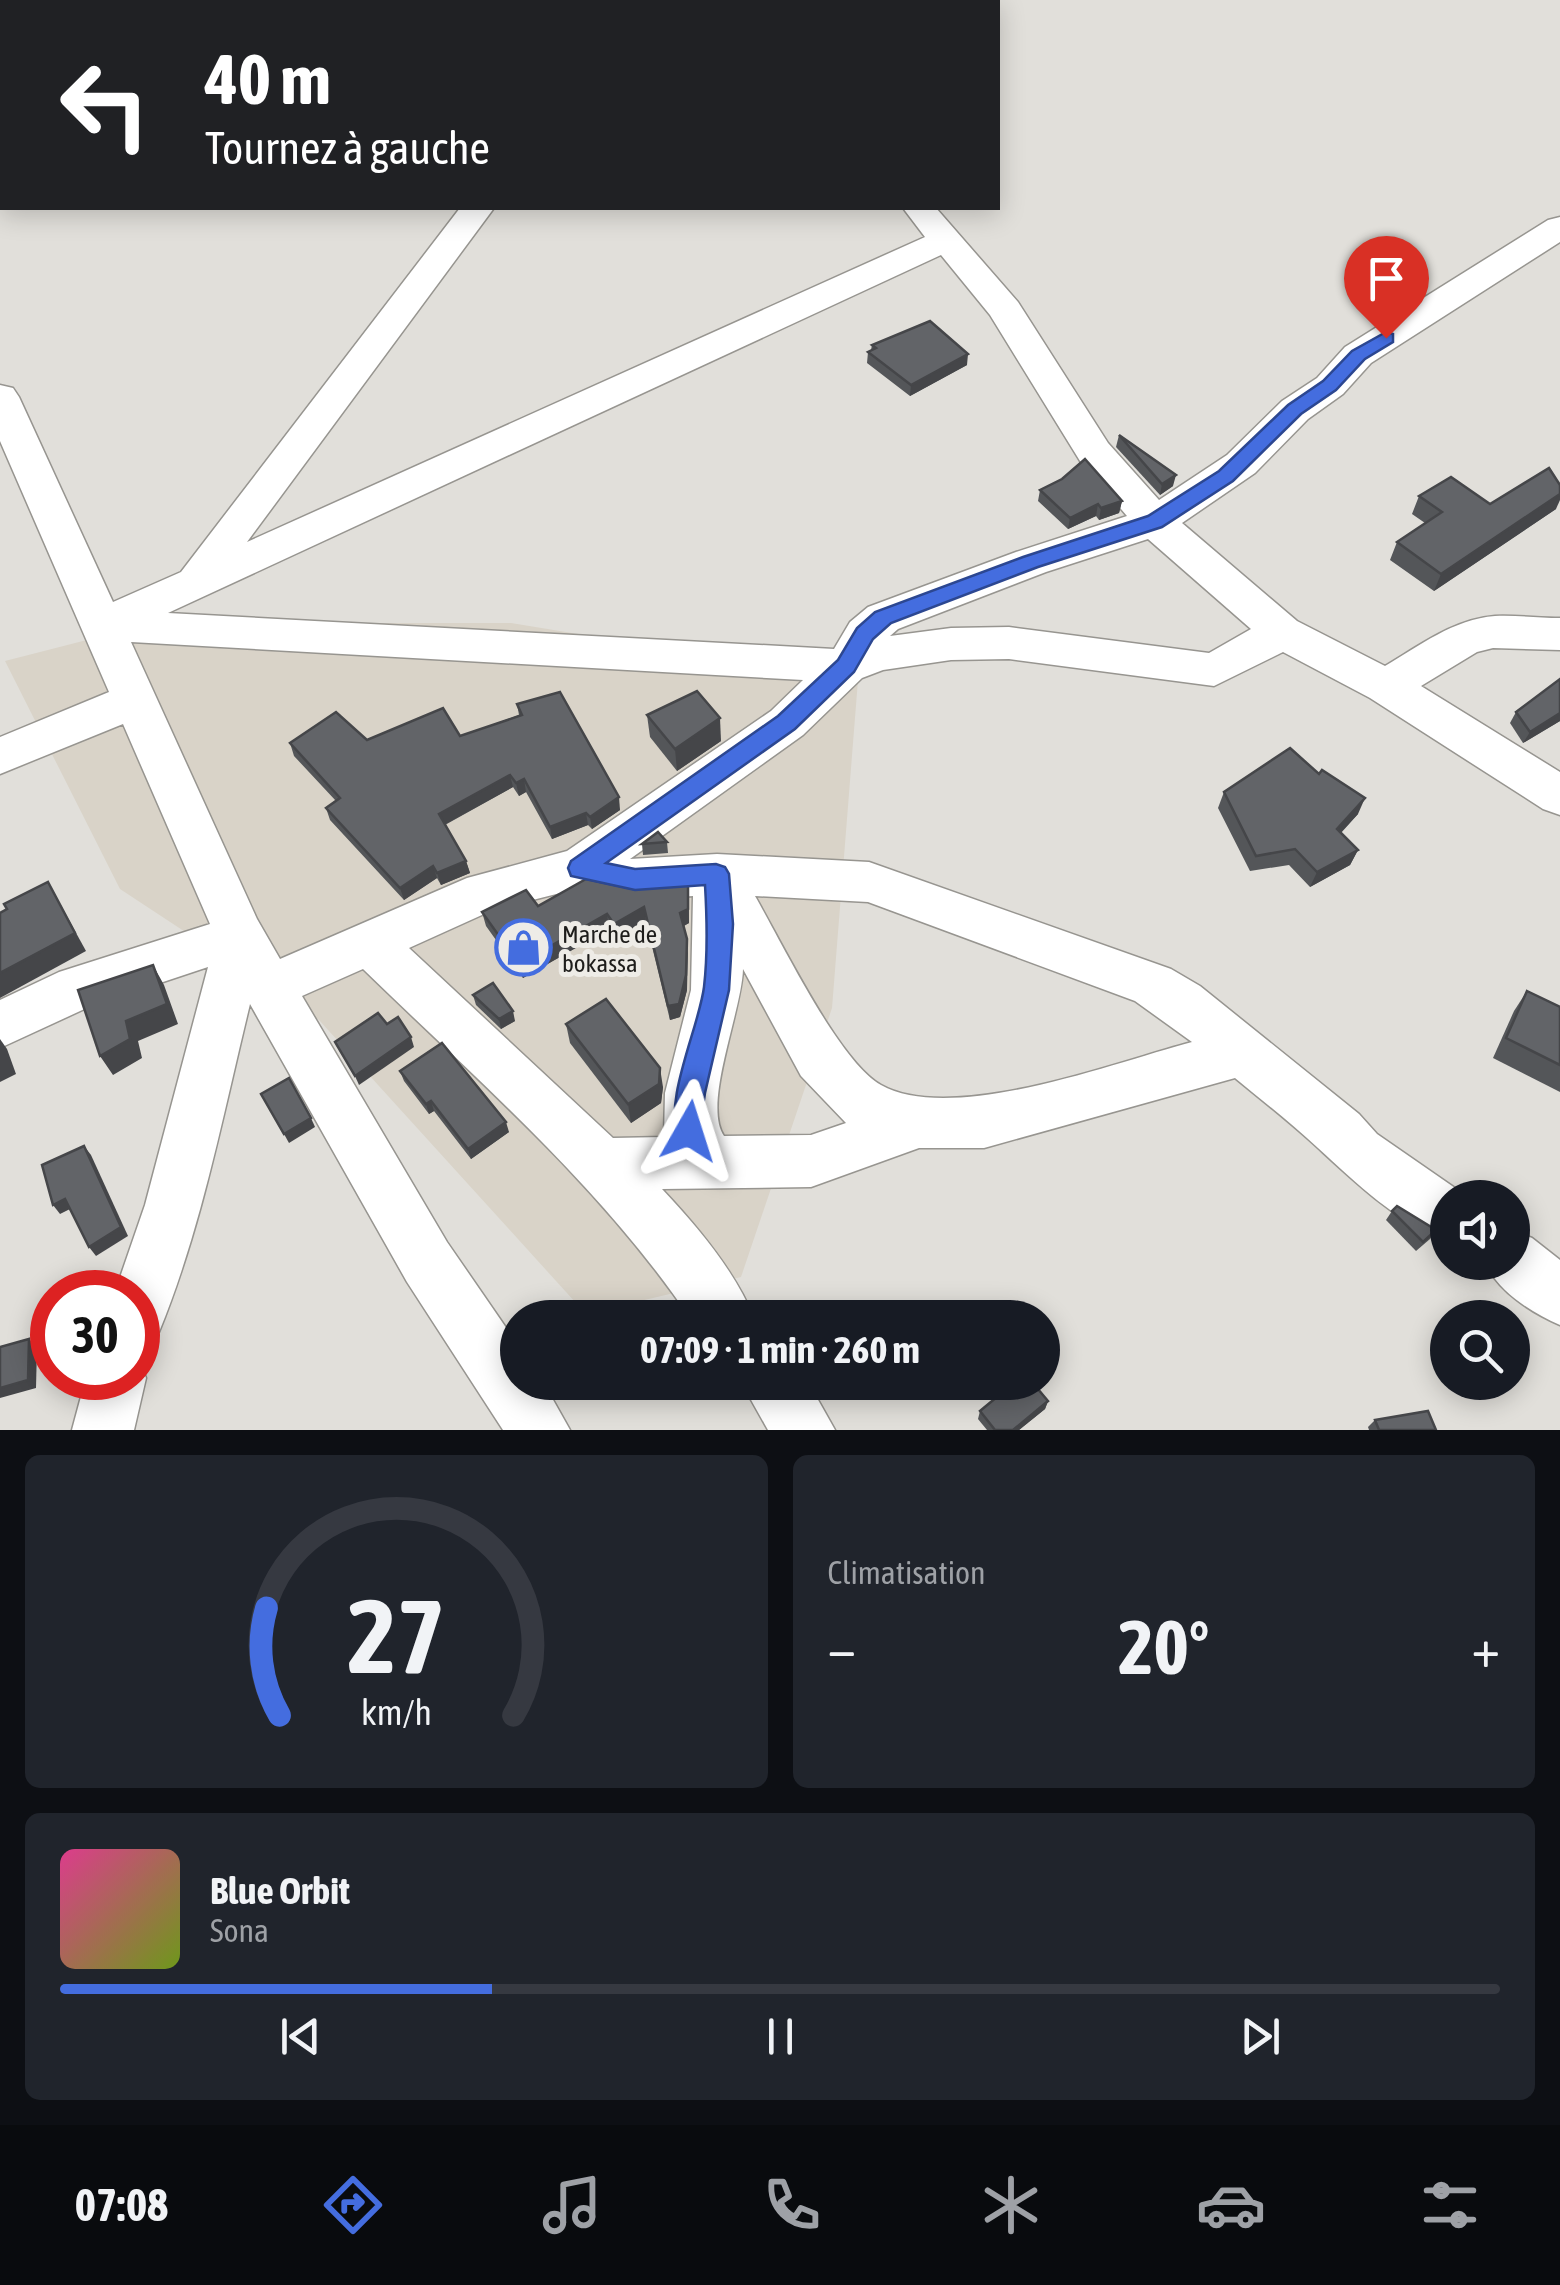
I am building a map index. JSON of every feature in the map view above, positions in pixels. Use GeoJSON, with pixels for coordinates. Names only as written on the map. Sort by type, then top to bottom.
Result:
{"type":"FeatureCollection","features":[{"type":"Feature","properties":{"kind":"street"},"geometry":{"type":"LineString","coordinates":[[0,756],[131,688],[161,628],[475,210]]}},
{"type":"Feature","properties":{"kind":"street"},"geometry":{"type":"LineString","coordinates":[[921,210],[1022,333],[1094,452],[1155,522],[1282,632],[1386,686],[1560,796]]}},
{"type":"Feature","properties":{"kind":"street"},"geometry":{"type":"LineString","coordinates":[[267,988],[484,892],[580,868],[786,722],[846,666],[865,634],[883,618],[1031,562],[1155,522],[1241,464],[1294,410],[1330,386],[1358,355],[1560,227]]}},
{"type":"Feature","properties":{"kind":"street"},"geometry":{"type":"LineString","coordinates":[[102,625],[946,240]]}},
{"type":"Feature","properties":{"kind":"street"},"geometry":{"type":"LineString","coordinates":[[0,397],[267,988],[427,1262],[539,1430]]}},
{"type":"Feature","properties":{"kind":"street"},"geometry":{"type":"LineString","coordinates":[[102,625],[846,666],[878,654],[950,644],[1009,643],[1214,670],[1282,632]]}},
{"type":"Feature","properties":{"kind":"street"},"geometry":{"type":"LineString","coordinates":[[1386,686],[1463,640],[1493,632],[1560,634]]}},
{"type":"Feature","properties":{"kind":"street"},"geometry":{"type":"LineString","coordinates":[[580,868],[635,880],[716,874],[868,882],[1153,985],[1182,1002],[1358,1152],[1430,1203]]}},
{"type":"Feature","properties":{"kind":"street"},"geometry":{"type":"LineString","coordinates":[[716,874],[820,1058],[862,1104],[919,1123],[984,1123],[1243,1052]]}},
{"type":"Feature","properties":{"kind":"street"},"geometry":{"type":"LineString","coordinates":[[712,1165],[689,1131],[692,1093],[716,990],[720,924],[716,874]]}},
{"type":"Feature","properties":{"kind":"street"},"geometry":{"type":"LineString","coordinates":[[0,1025],[78,988],[242,934]]}},
{"type":"Feature","properties":{"kind":"street"},"geometry":{"type":"LineString","coordinates":[[152,1270],[173,1205],[242,934]]}},
{"type":"Feature","properties":{"kind":"street"},"geometry":{"type":"LineString","coordinates":[[369,942],[602,1164],[667,1235],[712,1300]]}},
{"type":"Feature","properties":{"kind":"street"},"geometry":{"type":"LineString","coordinates":[[602,1164],[811,1161],[919,1123]]}},
{"type":"Feature","properties":{"kind":"street"},"geometry":{"type":"LineString","coordinates":[[1530,1272],[1560,1296]]}},
{"type":"Feature","properties":{"kind":"street"},"geometry":{"type":"LineString","coordinates":[[103,1430],[110,1400]]}},
{"type":"Feature","properties":{"kind":"street"},"geometry":{"type":"LineString","coordinates":[[783,1400],[804,1430]]}},
{"type":"Feature","properties":{"kind":"shaded area","name":"Marche de bokassa"},"geometry":{"type":"Polygon","coordinates":[[[153,623],[511,623],[858,680],[832,1008],[741,1277],[645,1300],[573,1300],[319,1020],[120,889],[5,661],[153,623]]]}},
{"type":"Feature","properties":{"kind":"building"},"geometry":{"type":"Polygon","coordinates":[[[930,321],[968,354],[911,385],[868,352],[876,348],[872,345],[930,321]]]}},
{"type":"Feature","properties":{"kind":"building"},"geometry":{"type":"Polygon","coordinates":[[[1119,435],[1176,475],[1162,484],[1119,435]]]}},
{"type":"Feature","properties":{"kind":"building"},"geometry":{"type":"Polygon","coordinates":[[[1085,459],[1122,501],[1101,508],[1098,504],[1070,518],[1040,490],[1062,479],[1085,459]]]}},
{"type":"Feature","properties":{"kind":"building"},"geometry":{"type":"Polygon","coordinates":[[[1549,468],[1560,485],[1560,494],[1441,574],[1397,542],[1442,512],[1419,496],[1451,477],[1490,504],[1549,468]]]}},
{"type":"Feature","properties":{"kind":"building"},"geometry":{"type":"Polygon","coordinates":[[[1560,679],[1560,713],[1530,732],[1516,712],[1560,679]]]}},
{"type":"Feature","properties":{"kind":"building"},"geometry":{"type":"Polygon","coordinates":[[[697,691],[720,718],[675,749],[647,715],[697,691]]]}},
{"type":"Feature","properties":{"kind":"building"},"geometry":{"type":"Polygon","coordinates":[[[560,692],[619,797],[590,817],[586,813],[550,827],[524,779],[516,783],[510,775],[439,814],[466,861],[437,873],[433,866],[400,888],[326,808],[340,798],[290,743],[336,712],[367,740],[443,708],[460,736],[522,715],[517,704],[560,692]]]}},
{"type":"Feature","properties":{"kind":"building"},"geometry":{"type":"Polygon","coordinates":[[[1290,748],[1319,774],[1322,770],[1365,798],[1337,829],[1358,850],[1317,872],[1295,849],[1256,856],[1224,792],[1290,748]]]}},
{"type":"Feature","properties":{"kind":"building"},"geometry":{"type":"Polygon","coordinates":[[[658,832],[667,842],[642,844],[658,832]]]}},
{"type":"Feature","properties":{"kind":"building"},"geometry":{"type":"Polygon","coordinates":[[[586,879],[633,889],[688,885],[688,909],[680,913],[687,939],[686,975],[679,1004],[668,1006],[644,907],[614,924],[607,914],[519,964],[482,912],[526,890],[538,906],[586,879]]]}},
{"type":"Feature","properties":{"kind":"building"},"geometry":{"type":"Polygon","coordinates":[[[48,882],[75,933],[0,973],[0,913],[7,909],[4,904],[48,882]]]}},
{"type":"Feature","properties":{"kind":"building"},"geometry":{"type":"Polygon","coordinates":[[[153,965],[167,1004],[126,1021],[130,1039],[100,1056],[78,990],[153,965]]]}},
{"type":"Feature","properties":{"kind":"building"},"geometry":{"type":"Polygon","coordinates":[[[493,983],[513,1011],[499,1019],[473,995],[493,983]]]}},
{"type":"Feature","properties":{"kind":"building"},"geometry":{"type":"Polygon","coordinates":[[[1527,991],[1560,1007],[1560,1065],[1506,1038],[1527,991]]]}},
{"type":"Feature","properties":{"kind":"building"},"geometry":{"type":"Polygon","coordinates":[[[606,999],[660,1068],[659,1084],[628,1104],[566,1024],[606,999]]]}},
{"type":"Feature","properties":{"kind":"building"},"geometry":{"type":"Polygon","coordinates":[[[378,1013],[387,1024],[398,1017],[411,1037],[355,1076],[335,1042],[378,1013]]]}},
{"type":"Feature","properties":{"kind":"building"},"geometry":{"type":"Polygon","coordinates":[[[442,1043],[506,1122],[468,1149],[431,1101],[426,1104],[400,1071],[442,1043]]]}},
{"type":"Feature","properties":{"kind":"building"},"geometry":{"type":"Polygon","coordinates":[[[289,1078],[311,1118],[284,1134],[261,1094],[289,1078]]]}},
{"type":"Feature","properties":{"kind":"building"},"geometry":{"type":"Polygon","coordinates":[[[84,1146],[121,1227],[89,1247],[65,1199],[53,1205],[42,1165],[84,1146]]]}},
{"type":"Feature","properties":{"kind":"building"},"geometry":{"type":"Polygon","coordinates":[[[1397,1206],[1430,1226],[1430,1236],[1423,1242],[1392,1211],[1397,1206]]]}},
{"type":"Feature","properties":{"kind":"building"},"geometry":{"type":"Polygon","coordinates":[[[29,1339],[28,1380],[0,1388],[0,1347],[29,1339]]]}},
{"type":"Feature","properties":{"kind":"building"},"geometry":{"type":"Polygon","coordinates":[[[993,1400],[1048,1401],[1013,1430],[995,1430],[980,1411],[993,1400]]]}},
{"type":"Feature","properties":{"kind":"building"},"geometry":{"type":"Polygon","coordinates":[[[1428,1411],[1436,1430],[1379,1430],[1375,1420],[1428,1411]]]}},
{"type":"Feature","properties":{"kind":"place","name":"Marche de bokassa"},"geometry":{"type":"Point","coordinates":[523,948]}},
{"type":"Feature","properties":{"kind":"route"},"geometry":{"type":"LineString","coordinates":[[689,1131],[692,1093],[716,990],[720,924],[716,874],[635,880],[580,868],[786,722],[846,666],[865,634],[883,618],[1031,562],[1155,522],[1226,476],[1294,410],[1330,386],[1358,355],[1386,338]]}}]}
